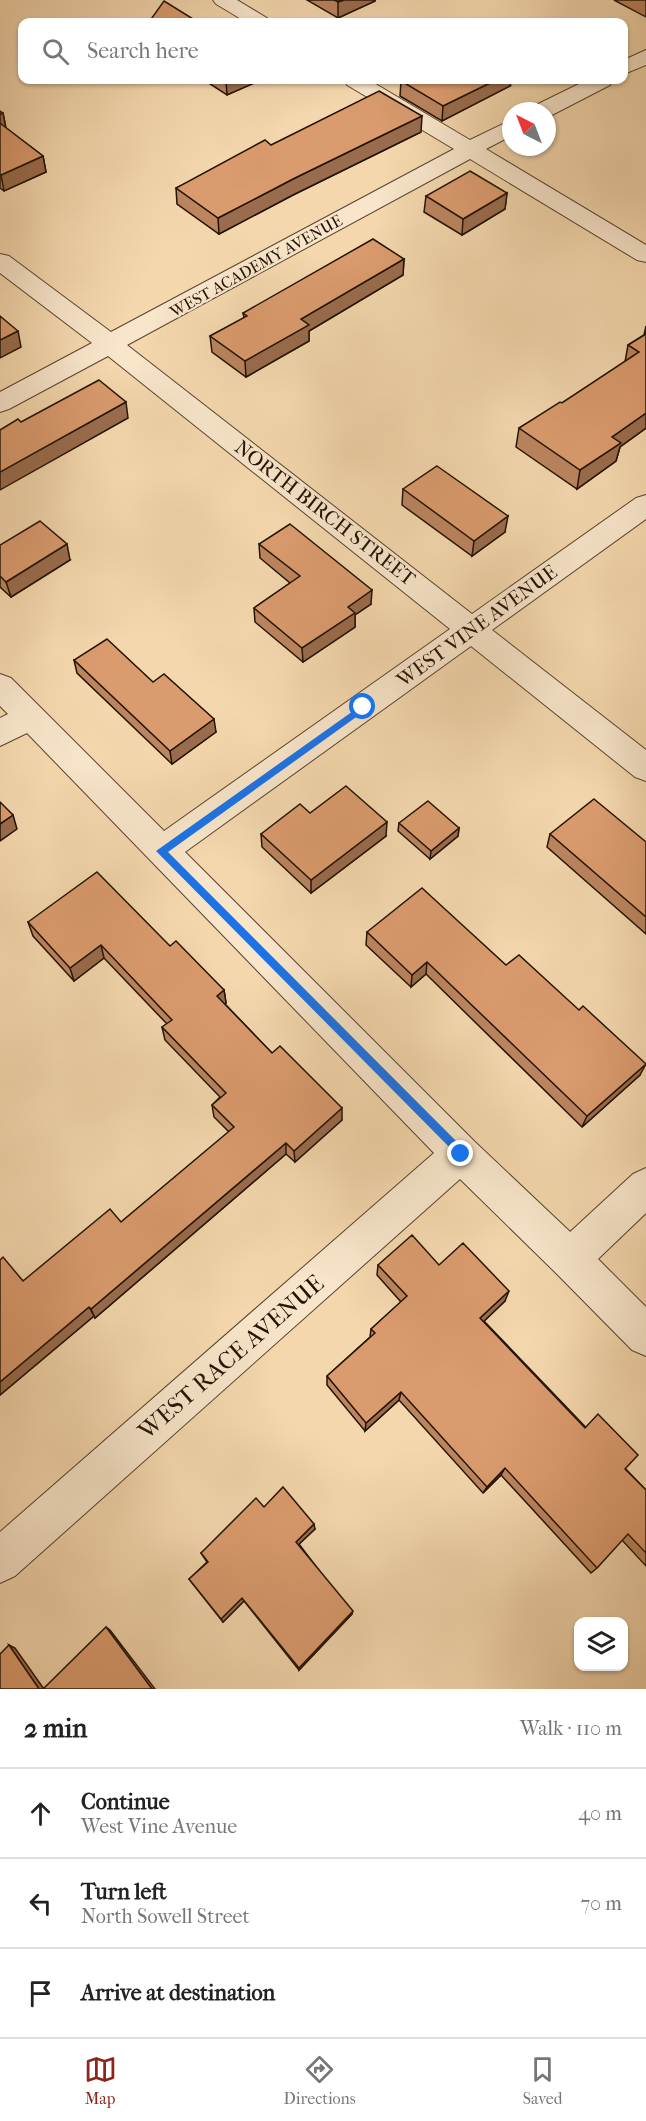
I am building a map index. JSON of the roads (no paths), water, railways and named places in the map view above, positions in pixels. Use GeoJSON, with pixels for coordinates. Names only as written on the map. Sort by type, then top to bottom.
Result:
{"type":"FeatureCollection","features":[{"type":"Feature","properties":{"kind":"street"},"geometry":{"type":"LineString","coordinates":[[223,0],[253,18]]}},
{"type":"Feature","properties":{"kind":"street"},"geometry":{"type":"LineString","coordinates":[[628,66],[646,56]]}},
{"type":"Feature","properties":{"kind":"street"},"geometry":{"type":"LineString","coordinates":[[362,84],[646,255]]}},
{"type":"Feature","properties":{"kind":"street"},"geometry":{"type":"LineString","coordinates":[[556,104],[594,84]]}},
{"type":"Feature","properties":{"kind":"street","name":"WEST ACADEMY AVENUE"},"geometry":{"type":"LineString","coordinates":[[0,403],[502,133]]}},
{"type":"Feature","properties":{"kind":"street","name":"NORTH BIRCH STREET"},"geometry":{"type":"LineString","coordinates":[[0,261],[111,345],[473,629],[646,768]]}},
{"type":"Feature","properties":{"kind":"street","name":"WEST VINE AVENUE"},"geometry":{"type":"LineString","coordinates":[[161,851],[646,505]]}},
{"type":"Feature","properties":{"kind":"street"},"geometry":{"type":"LineString","coordinates":[[0,686],[461,1154],[646,1336]]}},
{"type":"Feature","properties":{"kind":"street"},"geometry":{"type":"LineString","coordinates":[[0,734],[30,716]]}},
{"type":"Feature","properties":{"kind":"street","name":"WEST RACE AVENUE"},"geometry":{"type":"LineString","coordinates":[[0,1561],[461,1154]]}},
{"type":"Feature","properties":{"kind":"street"},"geometry":{"type":"LineString","coordinates":[[570,1260],[646,1188]]}}]}
